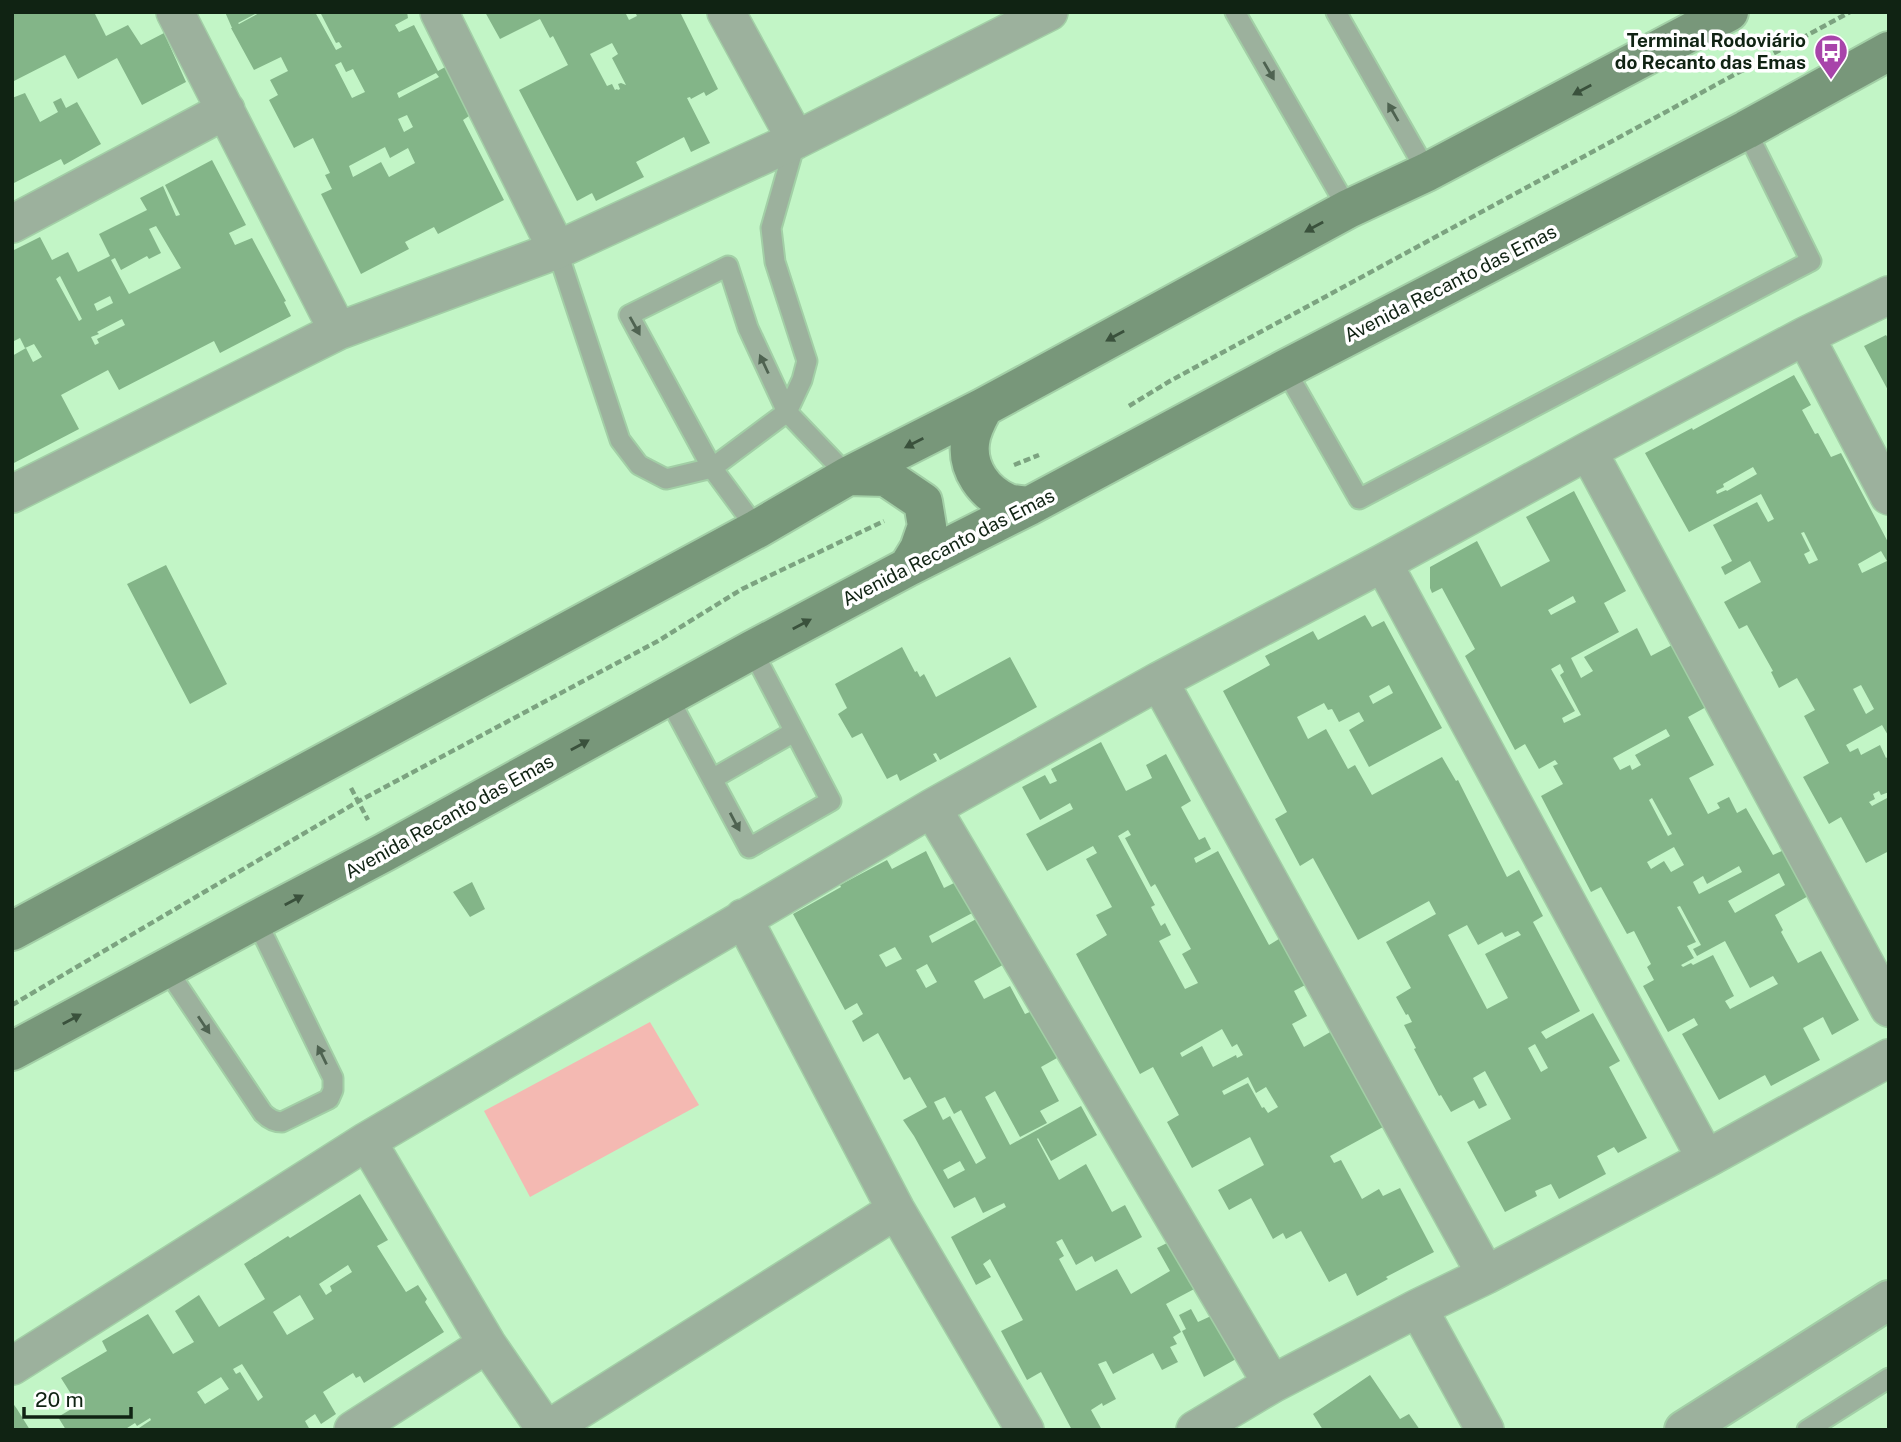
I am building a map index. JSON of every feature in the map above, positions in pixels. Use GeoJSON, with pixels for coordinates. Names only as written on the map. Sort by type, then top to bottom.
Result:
{"type":"FeatureCollection","features":[{"type":"Feature","properties":{"kind":"main road"},"geometry":{"type":"LineString","coordinates":[[12,931],[757,529],[848,476],[985,407],[1348,209],[1427,172],[1729,12]]}},
{"type":"Feature","properties":{"kind":"main road","name":"Avenida Recanto das Emas"},"geometry":{"type":"LineString","coordinates":[[12,1051],[385,852],[752,650],[1745,130],[1889,51]]}},
{"type":"Feature","properties":{"kind":"main road"},"geometry":{"type":"LineString","coordinates":[[985,407],[975,425],[970,443],[971,462],[978,479],[992,494],[1010,503],[1030,506]]}},
{"type":"Feature","properties":{"kind":"main road"},"geometry":{"type":"LineString","coordinates":[[848,476],[886,477],[923,502],[926,526],[919,549],[908,567]]}},
{"type":"Feature","properties":{"kind":"street"},"geometry":{"type":"LineString","coordinates":[[175,12],[338,331]]}},
{"type":"Feature","properties":{"kind":"street"},"geometry":{"type":"LineString","coordinates":[[439,12],[557,250]]}},
{"type":"Feature","properties":{"kind":"street"},"geometry":{"type":"LineString","coordinates":[[726,12],[796,140]]}},
{"type":"Feature","properties":{"kind":"street"},"geometry":{"type":"LineString","coordinates":[[12,494],[338,331],[557,250],[796,140],[1032,16]]}},
{"type":"Feature","properties":{"kind":"street"},"geometry":{"type":"LineString","coordinates":[[12,224],[226,110]]}},
{"type":"Feature","properties":{"kind":"street"},"geometry":{"type":"LineString","coordinates":[[12,1366],[367,1141],[932,807],[1159,681],[1588,451],[1805,336],[1889,295]]}},
{"type":"Feature","properties":{"kind":"street"},"geometry":{"type":"LineString","coordinates":[[1805,336],[1889,496]]}},
{"type":"Feature","properties":{"kind":"street"},"geometry":{"type":"LineString","coordinates":[[1588,451],[1889,1008]]}},
{"type":"Feature","properties":{"kind":"street"},"geometry":{"type":"LineString","coordinates":[[1383,563],[1706,1159]]}},
{"type":"Feature","properties":{"kind":"street"},"geometry":{"type":"LineString","coordinates":[[1159,681],[1486,1275]]}},
{"type":"Feature","properties":{"kind":"street"},"geometry":{"type":"LineString","coordinates":[[932,807],[1272,1384]]}},
{"type":"Feature","properties":{"kind":"street"},"geometry":{"type":"LineString","coordinates":[[743,918],[896,1210],[1025,1430]]}},
{"type":"Feature","properties":{"kind":"street"},"geometry":{"type":"LineString","coordinates":[[1195,1430],[1272,1384],[1706,1159],[1889,1058]]}},
{"type":"Feature","properties":{"kind":"street"},"geometry":{"type":"LineString","coordinates":[[367,1141],[487,1344],[547,1430],[896,1210]]}},
{"type":"Feature","properties":{"kind":"street"},"geometry":{"type":"LineString","coordinates":[[1684,1430],[1889,1300]]}},
{"type":"Feature","properties":{"kind":"street"},"geometry":{"type":"LineString","coordinates":[[1418,1308],[1485,1430]]}},
{"type":"Feature","properties":{"kind":"street"},"geometry":{"type":"LineString","coordinates":[[353,1430],[487,1344]]}},
{"type":"Feature","properties":{"kind":"lane"},"geometry":{"type":"LineString","coordinates":[[1235,12],[1348,209]]}},
{"type":"Feature","properties":{"kind":"lane"},"geometry":{"type":"LineString","coordinates":[[1336,12],[1427,172]]}},
{"type":"Feature","properties":{"kind":"lane"},"geometry":{"type":"LineString","coordinates":[[1285,369],[1359,499],[1811,261],[1745,130]]}},
{"type":"Feature","properties":{"kind":"lane"},"geometry":{"type":"LineString","coordinates":[[557,250],[620,440],[639,465],[666,479],[712,468],[787,412],[802,380],[807,360],[775,262],[771,228],[796,140]]}},
{"type":"Feature","properties":{"kind":"lane"},"geometry":{"type":"LineString","coordinates":[[757,529],[712,468],[629,315],[728,266],[748,328],[787,412],[848,476]]}},
{"type":"Feature","properties":{"kind":"lane"},"geometry":{"type":"LineString","coordinates":[[668,697],[749,848],[831,801],[752,650]]}},
{"type":"Feature","properties":{"kind":"lane"},"geometry":{"type":"LineString","coordinates":[[712,779],[794,732]]}},
{"type":"Feature","properties":{"kind":"lane"},"geometry":{"type":"LineString","coordinates":[[166,968],[268,1118],[282,1122],[328,1099],[333,1090],[333,1078],[256,920]]}},
{"type":"Feature","properties":{"kind":"lane"},"geometry":{"type":"LineString","coordinates":[[1807,1430],[1889,1378]]}},
{"type":"Feature","properties":{"kind":"path"},"geometry":{"type":"LineString","coordinates":[[334,758],[385,852]]}},
{"type":"Feature","properties":{"kind":"shaded area"},"geometry":{"type":"Polygon","coordinates":[[[650,1022],[699,1105],[530,1197],[484,1111],[650,1022]]]}},
{"type":"Feature","properties":{"kind":"building"},"geometry":{"type":"Polygon","coordinates":[[[12,12],[94,12],[106,36],[128,25],[141,45],[164,33],[186,82],[142,105],[117,58],[78,79],[65,55],[12,82],[12,12]]]}},
{"type":"Feature","properties":{"kind":"building"},"geometry":{"type":"Polygon","coordinates":[[[225,12],[259,12],[239,24],[261,12],[315,12],[336,50],[342,47],[339,42],[336,43],[320,12],[407,12],[408,18],[395,25],[399,32],[414,25],[438,71],[447,66],[472,114],[463,120],[504,200],[438,234],[434,227],[405,242],[409,249],[361,274],[321,194],[332,189],[325,175],[330,173],[313,138],[294,148],[269,100],[278,95],[270,80],[288,71],[281,57],[254,70],[225,12]],[[341,62],[335,65],[352,98],[365,92],[353,69],[346,72],[341,62]],[[436,73],[397,93],[399,98],[439,77],[436,73]],[[407,115],[398,119],[404,132],[413,127],[407,115]],[[385,147],[349,166],[353,177],[381,162],[389,177],[415,163],[408,148],[390,158],[385,147]]]}},
{"type":"Feature","properties":{"kind":"building"},"geometry":{"type":"Polygon","coordinates":[[[485,12],[625,12],[629,20],[637,16],[635,12],[680,12],[718,89],[706,96],[704,92],[691,99],[687,98],[710,143],[691,152],[684,137],[636,162],[644,177],[596,201],[592,193],[577,201],[519,90],[568,65],[553,36],[550,38],[540,19],[500,39],[485,12]],[[612,43],[590,54],[607,86],[612,84],[615,90],[620,89],[618,84],[626,85],[612,58],[618,54],[612,43]]]}},
{"type":"Feature","properties":{"kind":"building"},"geometry":{"type":"Polygon","coordinates":[[[25,93],[40,122],[58,112],[53,102],[61,98],[66,108],[77,102],[101,144],[64,165],[61,159],[12,184],[12,98],[25,93]]]}},
{"type":"Feature","properties":{"kind":"building"},"geometry":{"type":"Polygon","coordinates":[[[212,160],[246,225],[229,233],[235,245],[252,238],[286,301],[284,302],[291,316],[220,353],[214,341],[119,390],[108,370],[61,395],[79,429],[12,464],[12,356],[26,348],[33,362],[42,357],[34,344],[25,348],[20,338],[12,342],[12,251],[40,237],[52,260],[68,252],[78,272],[110,256],[99,234],[147,210],[140,198],[163,186],[176,216],[180,215],[165,185],[212,160]],[[156,226],[149,229],[161,253],[149,259],[147,256],[121,270],[115,258],[111,260],[129,294],[181,268],[156,226]],[[60,276],[56,279],[79,321],[82,319],[60,276]],[[110,296],[94,304],[97,311],[113,303],[110,296]],[[122,319],[97,332],[99,334],[91,337],[95,345],[99,343],[97,339],[125,325],[122,319]]]}},
{"type":"Feature","properties":{"kind":"building"},"geometry":{"type":"Polygon","coordinates":[[[1886,335],[1889,340],[1889,392],[1864,346],[1886,335]]]}},
{"type":"Feature","properties":{"kind":"building"},"geometry":{"type":"Polygon","coordinates":[[[1794,375],[1811,405],[1802,410],[1815,434],[1818,433],[1831,457],[1841,453],[1889,544],[1889,737],[1882,725],[1846,745],[1850,752],[1858,748],[1861,755],[1880,745],[1886,758],[1889,756],[1889,792],[1881,795],[1879,791],[1873,794],[1875,799],[1869,802],[1872,806],[1889,797],[1889,851],[1866,863],[1841,817],[1829,824],[1803,777],[1829,763],[1804,716],[1815,710],[1797,678],[1779,688],[1771,672],[1773,671],[1747,625],[1739,629],[1724,602],[1761,582],[1750,561],[1725,575],[1721,567],[1732,561],[1713,525],[1757,502],[1768,522],[1774,519],[1761,494],[1689,532],[1645,453],[1692,428],[1693,430],[1794,375]],[[1753,467],[1723,484],[1724,487],[1716,491],[1717,494],[1757,474],[1753,467]],[[1804,532],[1801,533],[1810,551],[1804,554],[1809,564],[1818,560],[1804,532]],[[1881,551],[1858,564],[1862,573],[1887,561],[1881,551]],[[1861,685],[1853,689],[1866,714],[1874,709],[1861,685]]]}},
{"type":"Feature","properties":{"kind":"building"},"geometry":{"type":"Polygon","coordinates":[[[1574,491],[1626,591],[1604,603],[1619,632],[1571,658],[1581,678],[1593,671],[1584,657],[1637,628],[1651,656],[1672,645],[1681,661],[1684,660],[1708,706],[1688,717],[1714,765],[1689,778],[1708,814],[1720,808],[1717,803],[1729,797],[1737,813],[1746,808],[1773,855],[1784,850],[1810,895],[1775,915],[1783,930],[1781,932],[1798,963],[1821,951],[1859,1020],[1832,1035],[1823,1017],[1803,1028],[1820,1060],[1771,1086],[1765,1075],[1719,1100],[1682,1034],[1698,1025],[1694,1018],[1668,1032],[1643,986],[1654,980],[1647,967],[1651,964],[1634,931],[1627,934],[1601,887],[1591,892],[1541,796],[1563,784],[1553,766],[1558,764],[1555,760],[1539,769],[1525,744],[1515,750],[1465,656],[1475,649],[1442,588],[1432,593],[1430,567],[1477,541],[1501,587],[1550,561],[1526,517],[1574,491]],[[1573,596],[1548,610],[1551,615],[1576,602],[1573,596]],[[1560,664],[1551,669],[1575,711],[1562,718],[1564,723],[1581,715],[1560,675],[1564,672],[1560,664]],[[1666,729],[1613,758],[1620,770],[1630,765],[1632,770],[1641,765],[1635,755],[1670,736],[1666,729]],[[1652,798],[1649,800],[1668,836],[1672,834],[1652,798]],[[1674,847],[1647,862],[1651,869],[1664,861],[1671,872],[1684,865],[1674,847]],[[1739,866],[1707,884],[1703,876],[1693,882],[1699,894],[1742,872],[1739,866]],[[1779,873],[1728,901],[1735,913],[1785,885],[1779,873]],[[1680,906],[1677,907],[1696,942],[1687,946],[1694,958],[1681,965],[1693,965],[1713,955],[1734,996],[1725,1001],[1730,1009],[1778,984],[1773,976],[1750,988],[1725,941],[1697,956],[1693,949],[1701,945],[1680,906]]]}},
{"type":"Feature","properties":{"kind":"building"},"geometry":{"type":"Polygon","coordinates":[[[166,565],[227,684],[190,704],[127,584],[166,565]]]}},
{"type":"Feature","properties":{"kind":"building"},"geometry":{"type":"Polygon","coordinates":[[[1365,615],[1372,627],[1384,621],[1442,728],[1369,767],[1349,730],[1364,721],[1359,712],[1339,722],[1332,709],[1328,710],[1324,703],[1297,717],[1308,739],[1326,729],[1348,769],[1355,765],[1372,795],[1442,757],[1456,781],[1458,780],[1507,877],[1519,870],[1543,916],[1533,922],[1580,1011],[1541,1032],[1546,1039],[1593,1013],[1620,1061],[1609,1067],[1647,1138],[1618,1153],[1614,1147],[1597,1156],[1606,1174],[1559,1199],[1551,1184],[1535,1191],[1537,1196],[1505,1212],[1467,1142],[1511,1119],[1485,1071],[1473,1078],[1487,1105],[1479,1109],[1474,1100],[1451,1112],[1441,1095],[1439,1096],[1414,1049],[1416,1048],[1404,1025],[1412,1022],[1396,997],[1411,988],[1386,942],[1436,914],[1429,901],[1358,940],[1313,858],[1300,866],[1275,819],[1287,812],[1223,691],[1270,665],[1265,656],[1313,631],[1318,640],[1365,615]],[[1389,685],[1369,696],[1373,704],[1393,693],[1389,685]],[[1467,925],[1448,935],[1487,1009],[1508,998],[1485,954],[1521,935],[1518,931],[1505,937],[1502,932],[1478,945],[1467,925]],[[1535,1044],[1528,1048],[1541,1072],[1548,1068],[1535,1044]]]}},
{"type":"Feature","properties":{"kind":"building"},"geometry":{"type":"Polygon","coordinates":[[[902,647],[915,672],[917,671],[920,677],[924,674],[936,697],[1010,657],[1037,707],[940,760],[936,753],[933,754],[937,761],[900,781],[897,774],[887,779],[862,733],[852,738],[838,714],[847,708],[835,684],[902,647]]]}},
{"type":"Feature","properties":{"kind":"building"},"geometry":{"type":"Polygon","coordinates":[[[1101,742],[1126,791],[1152,778],[1146,765],[1166,754],[1191,801],[1181,807],[1199,840],[1205,837],[1211,849],[1194,858],[1196,863],[1218,851],[1269,945],[1282,937],[1307,984],[1294,991],[1307,1016],[1292,1024],[1304,1047],[1332,1031],[1383,1127],[1330,1156],[1334,1163],[1341,1160],[1362,1199],[1379,1189],[1383,1196],[1400,1188],[1434,1252],[1386,1277],[1388,1279],[1357,1296],[1346,1273],[1329,1282],[1301,1231],[1286,1239],[1283,1233],[1273,1239],[1251,1198],[1229,1210],[1218,1190],[1264,1165],[1250,1137],[1192,1168],[1167,1122],[1179,1115],[1153,1067],[1140,1074],[1076,954],[1107,935],[1096,915],[1112,907],[1086,859],[1097,853],[1093,846],[1047,871],[1026,834],[1073,809],[1070,803],[1040,820],[1022,787],[1045,775],[1050,784],[1057,781],[1051,769],[1101,742]],[[1128,830],[1118,836],[1155,905],[1151,907],[1161,926],[1165,923],[1171,935],[1159,941],[1185,989],[1198,983],[1182,954],[1191,949],[1155,884],[1151,887],[1125,838],[1131,835],[1128,830]],[[1222,1029],[1180,1053],[1182,1057],[1202,1046],[1213,1067],[1236,1055],[1237,1058],[1243,1055],[1237,1044],[1232,1047],[1222,1029]],[[1248,1077],[1222,1091],[1224,1095],[1248,1083],[1262,1108],[1268,1113],[1278,1107],[1266,1087],[1256,1093],[1248,1077]]]}},
{"type":"Feature","properties":{"kind":"building"},"geometry":{"type":"Polygon","coordinates":[[[926,851],[944,888],[960,880],[976,911],[929,936],[932,943],[991,911],[1017,957],[974,981],[984,999],[1010,986],[1025,1014],[1032,1011],[1057,1058],[1041,1067],[1059,1101],[1040,1111],[1047,1123],[1020,1137],[995,1091],[985,1097],[1010,1145],[1081,1106],[1097,1135],[1051,1161],[1037,1139],[1059,1180],[1086,1164],[1112,1212],[1125,1205],[1142,1237],[1095,1262],[1092,1256],[1076,1265],[1062,1239],[1056,1242],[1064,1256],[1059,1259],[1076,1291],[1117,1269],[1131,1294],[1170,1271],[1157,1248],[1171,1241],[1198,1287],[1166,1304],[1181,1332],[1173,1337],[1177,1344],[1170,1347],[1178,1362],[1162,1370],[1153,1353],[1113,1374],[1106,1361],[1098,1364],[1116,1399],[1091,1410],[1102,1430],[1072,1430],[1041,1372],[1027,1380],[1001,1331],[1023,1320],[990,1259],[983,1264],[991,1277],[976,1285],[951,1237],[1006,1207],[1004,1203],[983,1213],[975,1197],[954,1208],[903,1120],[927,1107],[910,1077],[904,1080],[878,1033],[863,1042],[852,1021],[863,1014],[857,1003],[845,1010],[793,914],[887,860],[892,869],[926,851]],[[895,947],[879,955],[886,967],[902,959],[895,947]],[[927,964],[916,970],[926,988],[937,982],[927,964]],[[945,1097],[934,1102],[943,1120],[950,1116],[976,1164],[986,1158],[961,1110],[954,1114],[945,1097]],[[960,1161],[943,1170],[948,1179],[965,1170],[960,1161]]]}},
{"type":"Feature","properties":{"kind":"building"},"geometry":{"type":"Polygon","coordinates":[[[472,882],[485,909],[470,917],[453,892],[472,882]]]}},
{"type":"Feature","properties":{"kind":"building"},"geometry":{"type":"Polygon","coordinates":[[[360,1194],[388,1240],[377,1246],[406,1292],[418,1285],[427,1299],[425,1302],[444,1332],[364,1383],[360,1376],[356,1378],[353,1373],[323,1392],[336,1414],[321,1424],[315,1414],[305,1421],[310,1430],[136,1430],[151,1420],[150,1418],[124,1430],[66,1430],[58,1417],[78,1405],[61,1378],[107,1351],[102,1341],[148,1314],[173,1354],[194,1342],[175,1311],[199,1295],[219,1327],[265,1299],[244,1264],[288,1236],[290,1238],[360,1194]],[[348,1265],[319,1284],[326,1295],[332,1291],[330,1286],[352,1272],[348,1265]],[[300,1295],[273,1312],[287,1335],[314,1319],[300,1295]],[[242,1364],[233,1369],[236,1374],[240,1372],[258,1401],[263,1397],[242,1364]],[[221,1377],[197,1392],[205,1404],[229,1389],[221,1377]]]}},
{"type":"Feature","properties":{"kind":"building"},"geometry":{"type":"Polygon","coordinates":[[[1191,1309],[1198,1322],[1211,1316],[1236,1359],[1204,1377],[1182,1331],[1186,1329],[1179,1315],[1191,1309]]]}},
{"type":"Feature","properties":{"kind":"building"},"geometry":{"type":"Polygon","coordinates":[[[1370,1375],[1400,1419],[1409,1414],[1420,1430],[1323,1430],[1313,1414],[1370,1375]]]}},
{"type":"Feature","properties":{"kind":"building"},"geometry":{"type":"Polygon","coordinates":[[[12,1402],[17,1409],[30,1430],[12,1430],[12,1402]]]}},
{"type":"Feature","properties":{"kind":"place","name":"Terminal Rodoviário do Recanto das Emas"},"geometry":{"type":"Point","coordinates":[1831,81]}}]}
